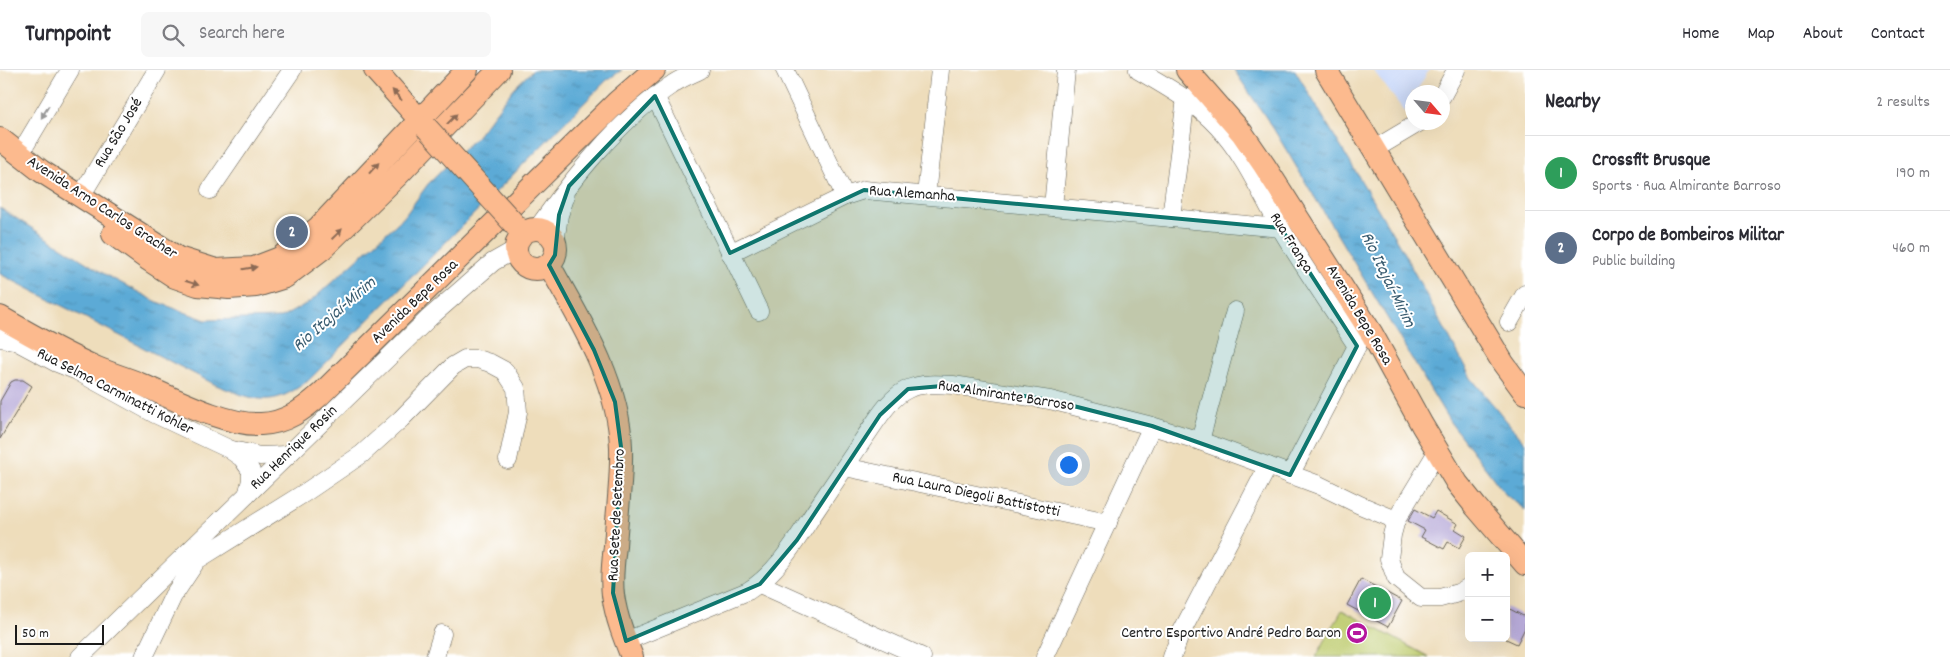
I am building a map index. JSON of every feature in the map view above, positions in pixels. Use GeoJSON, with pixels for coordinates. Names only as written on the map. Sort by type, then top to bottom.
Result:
{"type":"FeatureCollection","features":[{"type":"Feature","properties":{"kind":"main road"},"geometry":{"type":"LineString","coordinates":[[375,70],[523,235],[520,262],[525,266],[537,269],[549,265],[555,255],[555,243],[548,233],[523,235]]}},
{"type":"Feature","properties":{"kind":"main road","name":"Avenida Arno Carlos Gracher"},"geometry":{"type":"LineString","coordinates":[[0,139],[41,171],[178,258],[216,270],[254,268],[280,258],[318,228],[423,123],[467,70]]}},
{"type":"Feature","properties":{"kind":"main road"},"geometry":{"type":"LineString","coordinates":[[41,171],[60,191],[119,239],[175,277],[198,285],[229,288],[256,286],[284,277],[322,249],[398,175],[499,70]]}},
{"type":"Feature","properties":{"kind":"main road","name":"Avenida Bepe Rosa"},"geometry":{"type":"LineString","coordinates":[[4,324],[97,368],[237,422],[262,424],[280,422],[293,416],[321,394],[617,102],[654,70]]}},
{"type":"Feature","properties":{"kind":"main road","name":"Avenida Bepe Rosa"},"geometry":{"type":"LineString","coordinates":[[1187,70],[1242,133],[1372,334],[1437,452],[1514,556]]}},
{"type":"Feature","properties":{"kind":"main road"},"geometry":{"type":"LineString","coordinates":[[1326,70],[1503,363],[1525,393]]}},
{"type":"Feature","properties":{"kind":"main road","name":"Rua Sete de Setembro"},"geometry":{"type":"LineString","coordinates":[[549,265],[594,350],[615,402],[621,447],[621,477],[612,573],[613,593],[616,614],[629,649]]}},
{"type":"Feature","properties":{"kind":"main road","name":"Avenida Bepe Rosa"},"geometry":{"type":"LineString","coordinates":[[0,305],[137,382]]}},
{"type":"Feature","properties":{"kind":"main road"},"geometry":{"type":"LineString","coordinates":[[44,330],[30,327],[4,313],[4,324],[61,358],[78,371]]}},
{"type":"Feature","properties":{"kind":"street"},"geometry":{"type":"LineString","coordinates":[[20,154],[70,70]]}},
{"type":"Feature","properties":{"kind":"street","name":"Rua São José"},"geometry":{"type":"LineString","coordinates":[[81,196],[157,70]]}},
{"type":"Feature","properties":{"kind":"street"},"geometry":{"type":"LineString","coordinates":[[210,190],[292,70]]}},
{"type":"Feature","properties":{"kind":"street"},"geometry":{"type":"LineString","coordinates":[[523,235],[610,139],[655,96],[672,84],[700,70]]}},
{"type":"Feature","properties":{"kind":"street"},"geometry":{"type":"LineString","coordinates":[[785,70],[845,196]]}},
{"type":"Feature","properties":{"kind":"street"},"geometry":{"type":"LineString","coordinates":[[926,195],[940,70]]}},
{"type":"Feature","properties":{"kind":"street"},"geometry":{"type":"LineString","coordinates":[[1053,207],[1066,70]]}},
{"type":"Feature","properties":{"kind":"street","name":"Rua França"},"geometry":{"type":"LineString","coordinates":[[1138,70],[1186,98],[1218,127],[1228,139],[1281,228],[1357,346],[1290,475]]}},
{"type":"Feature","properties":{"kind":"street"},"geometry":{"type":"LineString","coordinates":[[1448,85],[1456,70]]}},
{"type":"Feature","properties":{"kind":"street"},"geometry":{"type":"LineString","coordinates":[[655,96],[759,311]]}},
{"type":"Feature","properties":{"kind":"street"},"geometry":{"type":"LineString","coordinates":[[1171,218],[1186,98]]}},
{"type":"Feature","properties":{"kind":"street"},"geometry":{"type":"LineString","coordinates":[[1373,150],[1407,130]]}},
{"type":"Feature","properties":{"kind":"street"},"geometry":{"type":"LineString","coordinates":[[555,243],[559,215],[569,186]]}},
{"type":"Feature","properties":{"kind":"street","name":"Rua Alemanha"},"geometry":{"type":"LineString","coordinates":[[730,253],[845,196],[872,189],[1281,228]]}},
{"type":"Feature","properties":{"kind":"street","name":"Rua Henrique Rosin"},"geometry":{"type":"LineString","coordinates":[[80,657],[193,556],[248,492],[286,455],[470,280],[502,255],[523,235]]}},
{"type":"Feature","properties":{"kind":"street"},"geometry":{"type":"LineString","coordinates":[[1509,322],[1525,294]]}},
{"type":"Feature","properties":{"kind":"street"},"geometry":{"type":"LineString","coordinates":[[1200,441],[1235,311]]}},
{"type":"Feature","properties":{"kind":"street"},"geometry":{"type":"LineString","coordinates":[[144,657],[193,556],[306,492],[362,454],[401,419],[453,366],[465,359],[477,359],[490,363],[505,372],[516,388],[518,412],[508,460]]}},
{"type":"Feature","properties":{"kind":"street","name":"Rua Selma Carminatti Kohler"},"geometry":{"type":"LineString","coordinates":[[78,371],[155,414],[229,449],[242,458],[250,471],[251,480],[248,492]]}},
{"type":"Feature","properties":{"kind":"street","name":"Rua Almirante Barroso"},"geometry":{"type":"LineString","coordinates":[[629,649],[760,584],[791,547],[880,415],[891,402],[908,389],[927,384],[953,384],[1050,400],[1152,426],[1268,466],[1396,520]]}},
{"type":"Feature","properties":{"kind":"street"},"geometry":{"type":"LineString","coordinates":[[1045,657],[1152,426]]}},
{"type":"Feature","properties":{"kind":"street","name":"Rua Selma Carminatti Kohler"},"geometry":{"type":"LineString","coordinates":[[229,449],[260,456],[286,455]]}},
{"type":"Feature","properties":{"kind":"street"},"geometry":{"type":"LineString","coordinates":[[1437,452],[1396,520],[1389,559],[1396,578],[1421,598],[1440,598],[1465,589]]}},
{"type":"Feature","properties":{"kind":"street"},"geometry":{"type":"LineString","coordinates":[[1172,657],[1180,635],[1268,466]]}},
{"type":"Feature","properties":{"kind":"street","name":"Rua Laura Diegoli Battistotti"},"geometry":{"type":"LineString","coordinates":[[845,467],[1108,522]]}},
{"type":"Feature","properties":{"kind":"street"},"geometry":{"type":"LineString","coordinates":[[760,584],[922,657]]}},
{"type":"Feature","properties":{"kind":"street"},"geometry":{"type":"LineString","coordinates":[[435,657],[442,634]]}},
{"type":"Feature","properties":{"kind":"highlighted area"},"geometry":{"type":"Polygon","coordinates":[[[655,96],[730,253],[864,190],[1281,228],[1357,346],[1290,475],[1152,426],[1050,400],[953,385],[908,389],[880,415],[797,540],[760,584],[626,641],[613,593],[621,447],[615,402],[594,350],[549,265],[555,255],[559,215],[569,186],[655,96]]]}},
{"type":"Feature","properties":{"kind":"shaded area"},"geometry":{"type":"Polygon","coordinates":[[[1373,70],[1429,70],[1420,85],[1405,85],[1405,112],[1373,70]]]}},
{"type":"Feature","properties":{"kind":"green space","name":"Centro Esportivo André Pedro Baron"},"geometry":{"type":"Polygon","coordinates":[[[1342,610],[1429,657],[1316,657],[1342,610]]]}},
{"type":"Feature","properties":{"kind":"water","name":"Rio Itajaí-Mirim"},"geometry":{"type":"Polygon","coordinates":[[[533,70],[622,70],[607,80],[310,379],[285,395],[264,399],[254,398],[216,385],[0,274],[0,208],[106,275],[157,302],[206,320],[281,318],[311,301],[404,217],[428,184],[476,137],[515,87],[533,70]]]}},
{"type":"Feature","properties":{"kind":"water","name":"Rio Itajaí-Mirim"},"geometry":{"type":"Polygon","coordinates":[[[1234,70],[1295,70],[1400,246],[1471,378],[1525,443],[1525,510],[1506,495],[1450,422],[1273,128],[1234,70]]]}},
{"type":"Feature","properties":{"kind":"building"},"geometry":{"type":"Polygon","coordinates":[[[23,380],[32,386],[0,439],[0,401],[11,382],[23,380]]]}},
{"type":"Feature","properties":{"kind":"building"},"geometry":{"type":"Polygon","coordinates":[[[1415,509],[1432,518],[1436,511],[1458,524],[1455,529],[1466,536],[1459,548],[1448,542],[1444,549],[1421,537],[1425,530],[1408,521],[1415,509]]]}},
{"type":"Feature","properties":{"kind":"building"},"geometry":{"type":"Polygon","coordinates":[[[1361,579],[1402,601],[1388,627],[1347,605],[1361,579]]]}},
{"type":"Feature","properties":{"kind":"building"},"geometry":{"type":"Polygon","coordinates":[[[1510,609],[1525,617],[1525,628],[1517,644],[1510,641],[1510,609]]]}},
{"type":"Feature","properties":{"kind":"place","name":"Corpo de Bombeiros Militar"},"geometry":{"type":"Point","coordinates":[292,232]}},
{"type":"Feature","properties":{"kind":"place","name":"Crossfit Brusque"},"geometry":{"type":"Point","coordinates":[1375,603]}},
{"type":"Feature","properties":{"kind":"place","name":"Centro Esportivo André Pedro Baron"},"geometry":{"type":"Point","coordinates":[1357,633]}}]}
